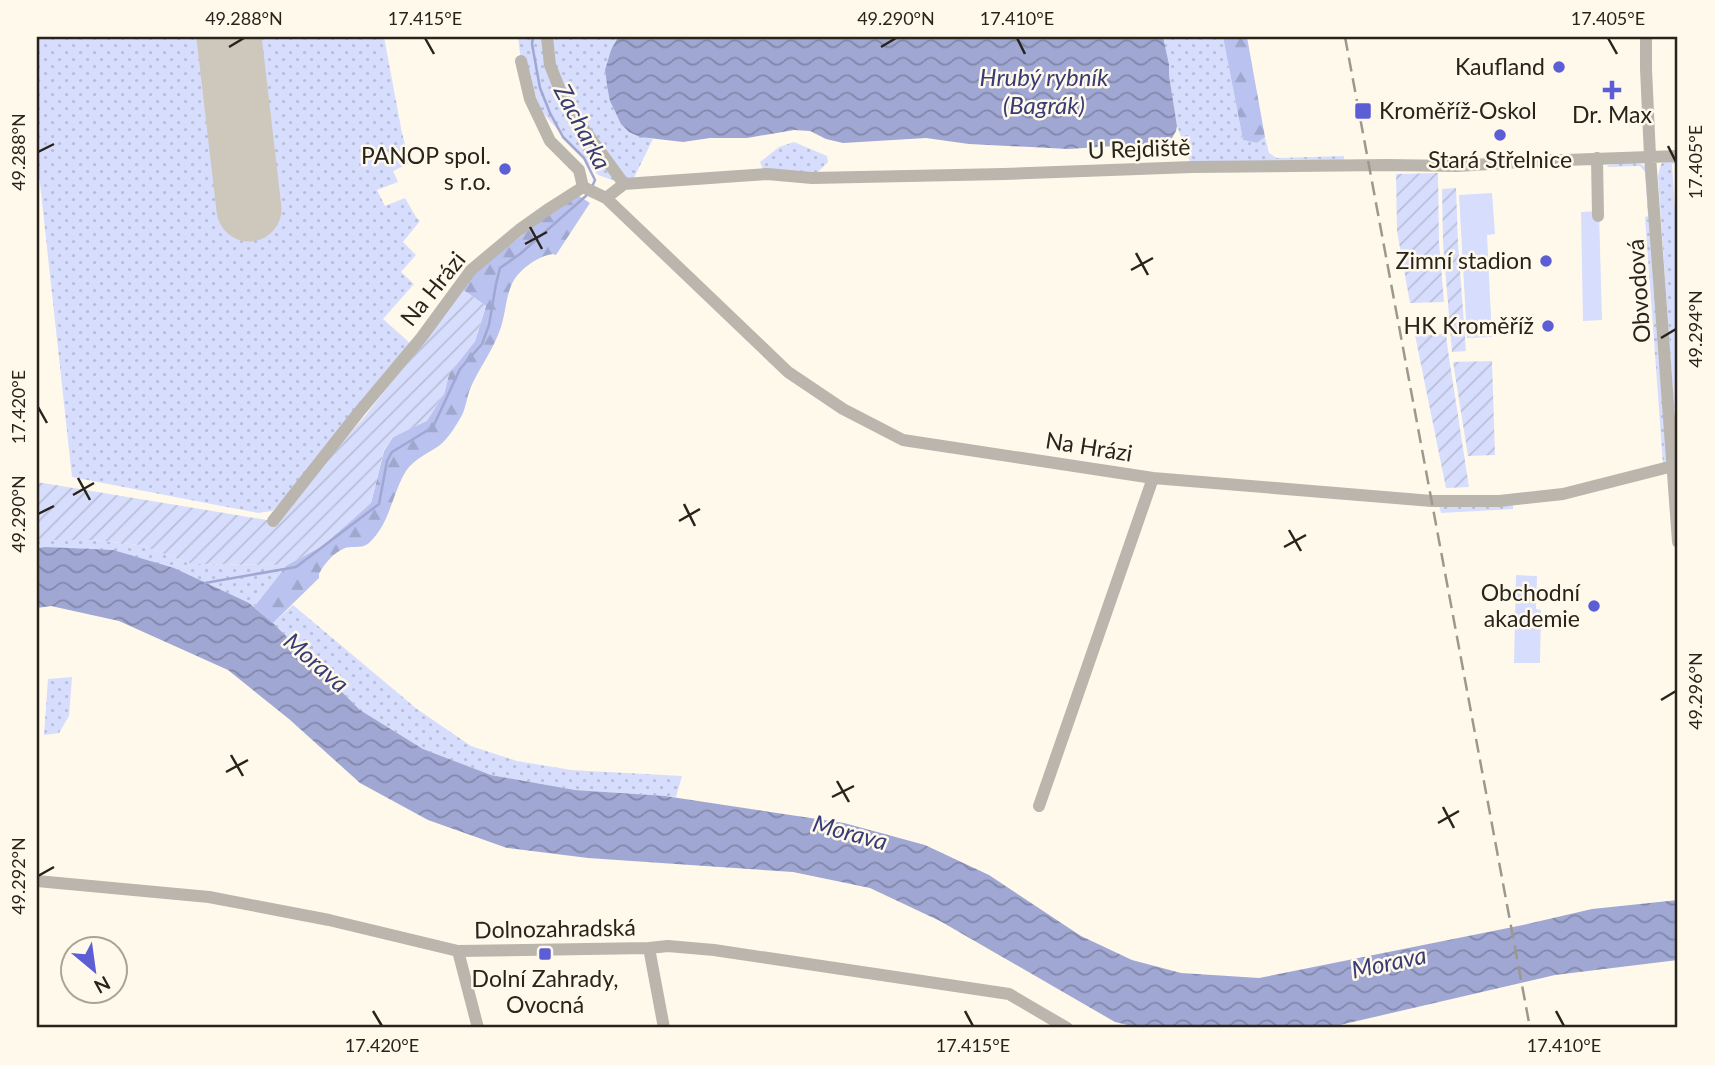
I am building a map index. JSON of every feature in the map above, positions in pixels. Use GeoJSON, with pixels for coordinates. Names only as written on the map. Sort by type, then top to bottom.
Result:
{"type":"FeatureCollection","features":[{"type":"Feature","properties":{"kind":"street"},"geometry":{"type":"LineString","coordinates":[[547,37],[550,65],[562,94],[578,121],[624,184],[602,196]]}},
{"type":"Feature","properties":{"kind":"street","name":"Obvodová"},"geometry":{"type":"LineString","coordinates":[[1646,37],[1650,156],[1678,542]]}},
{"type":"Feature","properties":{"kind":"street"},"geometry":{"type":"LineString","coordinates":[[521,61],[530,99],[550,141],[579,170],[584,188]]}},
{"type":"Feature","properties":{"kind":"street","name":"U Rejdiště"},"geometry":{"type":"LineString","coordinates":[[624,184],[767,174],[812,178],[957,176],[1192,167],[1457,166],[1678,156]]}},
{"type":"Feature","properties":{"kind":"street"},"geometry":{"type":"LineString","coordinates":[[1597,158],[1598,216]]}},
{"type":"Feature","properties":{"kind":"street","name":"Na Hrázi"},"geometry":{"type":"LineString","coordinates":[[273,521],[421,338],[471,270],[519,230],[584,188],[602,196],[788,372],[855,415],[903,440],[1153,478],[1419,500],[1499,501],[1574,492],[1673,466]]}},
{"type":"Feature","properties":{"kind":"street"},"geometry":{"type":"LineString","coordinates":[[1039,806],[1153,478]]}},
{"type":"Feature","properties":{"kind":"street","name":"Dolnozahradská"},"geometry":{"type":"LineString","coordinates":[[37,881],[209,897],[328,920],[458,951],[667,946],[714,950],[1009,995],[1067,1028]]}},
{"type":"Feature","properties":{"kind":"street"},"geometry":{"type":"LineString","coordinates":[[649,948],[664,1028]]}},
{"type":"Feature","properties":{"kind":"street"},"geometry":{"type":"LineString","coordinates":[[458,951],[478,1028]]}},
{"type":"Feature","properties":{"kind":"shaded area"},"geometry":{"type":"Polygon","coordinates":[[[37,37],[205,37],[226,215],[270,209],[250,37],[384,37],[410,163],[393,171],[398,182],[377,190],[385,206],[405,198],[420,221],[403,242],[416,255],[401,272],[414,284],[383,319],[410,343],[272,511],[258,513],[72,477],[37,156],[37,37]]]}},
{"type":"Feature","properties":{"kind":"shaded area"},"geometry":{"type":"Polygon","coordinates":[[[518,37],[618,37],[606,68],[610,100],[617,116],[628,129],[653,139],[631,184],[598,175],[542,112],[521,61],[518,37]]]}},
{"type":"Feature","properties":{"kind":"shaded area"},"geometry":{"type":"Polygon","coordinates":[[[1163,37],[1223,37],[1243,140],[1257,143],[1265,137],[1269,153],[1277,158],[1344,156],[1344,159],[1330,166],[1192,167],[1177,126],[1163,37]]]}},
{"type":"Feature","properties":{"kind":"shaded area"},"geometry":{"type":"Polygon","coordinates":[[[794,142],[827,156],[828,162],[812,178],[763,170],[760,162],[779,147],[794,142]]]}},
{"type":"Feature","properties":{"kind":"shaded area"},"geometry":{"type":"Polygon","coordinates":[[[1664,162],[1678,162],[1672,164],[1678,253],[1678,408],[1674,408],[1658,176],[1664,162]]]}},
{"type":"Feature","properties":{"kind":"shaded area"},"geometry":{"type":"Polygon","coordinates":[[[1633,163],[1647,168],[1667,460],[1663,464],[1645,217],[1648,216],[1645,172],[1640,166],[1607,167],[1633,163]]]}},
{"type":"Feature","properties":{"kind":"shaded area"},"geometry":{"type":"Polygon","coordinates":[[[1438,173],[1439,243],[1444,302],[1410,303],[1397,231],[1396,174],[1438,173]]]}},
{"type":"Feature","properties":{"kind":"shaded area"},"geometry":{"type":"Polygon","coordinates":[[[1456,188],[1466,351],[1452,352],[1443,243],[1442,189],[1456,188]]]}},
{"type":"Feature","properties":{"kind":"shaded area"},"geometry":{"type":"Polygon","coordinates":[[[1492,193],[1495,234],[1487,235],[1492,337],[1467,338],[1459,195],[1492,193]]]}},
{"type":"Feature","properties":{"kind":"shaded area"},"geometry":{"type":"Polygon","coordinates":[[[1599,211],[1602,320],[1583,321],[1581,212],[1599,211]]]}},
{"type":"Feature","properties":{"kind":"shaded area"},"geometry":{"type":"Polygon","coordinates":[[[463,290],[486,306],[475,341],[449,374],[444,394],[427,421],[393,437],[384,450],[371,503],[322,546],[287,565],[192,564],[140,545],[92,540],[37,540],[37,482],[273,521],[365,416],[463,290]]]}},
{"type":"Feature","properties":{"kind":"shaded area"},"geometry":{"type":"Polygon","coordinates":[[[1446,334],[1469,487],[1446,488],[1415,335],[1446,334]]]}},
{"type":"Feature","properties":{"kind":"shaded area"},"geometry":{"type":"Polygon","coordinates":[[[1492,361],[1495,455],[1468,456],[1453,362],[1492,361]]]}},
{"type":"Feature","properties":{"kind":"shaded area"},"geometry":{"type":"Polygon","coordinates":[[[1439,505],[1513,505],[1513,509],[1441,513],[1439,505]]]}},
{"type":"Feature","properties":{"kind":"shaded area"},"geometry":{"type":"Polygon","coordinates":[[[37,540],[92,540],[140,545],[192,564],[287,565],[254,607],[249,603],[45,547],[37,548],[37,540]]]}},
{"type":"Feature","properties":{"kind":"shaded area"},"geometry":{"type":"Polygon","coordinates":[[[1516,575],[1537,576],[1536,609],[1541,610],[1540,663],[1514,663],[1516,575]]]}},
{"type":"Feature","properties":{"kind":"shaded area"},"geometry":{"type":"Polygon","coordinates":[[[293,605],[417,709],[471,746],[517,761],[571,770],[682,776],[676,797],[575,790],[491,775],[423,749],[360,710],[273,623],[293,605]]]}},
{"type":"Feature","properties":{"kind":"shaded area"},"geometry":{"type":"Polygon","coordinates":[[[72,677],[69,716],[59,733],[44,735],[48,679],[72,677]]]}},
{"type":"Feature","properties":{"kind":"green space"},"geometry":{"type":"Polygon","coordinates":[[[1223,37],[1247,37],[1265,137],[1257,143],[1243,140],[1223,37]]]}},
{"type":"Feature","properties":{"kind":"green space"},"geometry":{"type":"Polygon","coordinates":[[[579,196],[590,203],[556,255],[547,255],[536,260],[514,280],[498,335],[452,431],[440,445],[406,471],[382,526],[370,542],[361,547],[345,548],[333,556],[321,570],[319,578],[273,623],[254,607],[287,565],[322,546],[371,503],[384,451],[393,437],[427,420],[444,394],[449,374],[475,341],[486,306],[463,290],[477,271],[543,219],[579,196]]]}},
{"type":"Feature","properties":{"kind":"water","name":"Hrubý rybník (Bagrák)"},"geometry":{"type":"Polygon","coordinates":[[[618,37],[1163,37],[1177,126],[1172,138],[1161,143],[1068,149],[969,144],[926,138],[843,143],[810,131],[794,130],[747,138],[710,138],[683,142],[640,137],[621,124],[610,101],[605,70],[618,37]]]}},
{"type":"Feature","properties":{"kind":"water","name":"Morava"},"geometry":{"type":"Polygon","coordinates":[[[37,548],[113,550],[174,568],[249,603],[273,623],[360,710],[423,749],[491,775],[575,790],[665,796],[844,823],[925,845],[989,875],[1081,936],[1132,960],[1181,973],[1259,978],[1592,909],[1678,900],[1678,960],[1555,975],[1327,1028],[1140,1028],[1115,1022],[940,921],[870,888],[793,872],[588,858],[507,848],[428,820],[360,783],[289,719],[228,670],[119,621],[51,606],[37,608],[37,548]]]}},
{"type":"Feature","properties":{"kind":"waterway","name":"Zacharka"},"geometry":{"type":"LineString","coordinates":[[533,37],[540,88],[563,137],[584,158],[595,180],[592,187]]}},
{"type":"Feature","properties":{"kind":"waterway","name":"Zacharka"},"geometry":{"type":"LineString","coordinates":[[205,583],[296,567],[379,504],[387,461],[392,452],[433,427],[460,369],[482,344],[489,325],[500,268],[520,254],[587,195]]}},
{"type":"Feature","properties":{"kind":"runway"},"geometry":{"type":"LineString","coordinates":[[229,37],[249,209]]}},
{"type":"Feature","properties":{"kind":"railway"},"geometry":{"type":"LineString","coordinates":[[1345,37],[1530,1028]]}},
{"type":"Feature","properties":{"kind":"place","name":"Kaufland"},"geometry":{"type":"Point","coordinates":[1559,67]}},
{"type":"Feature","properties":{"kind":"place","name":"Dr. Max"},"geometry":{"type":"Point","coordinates":[1612,90]}},
{"type":"Feature","properties":{"kind":"place","name":"Kroměříž-Oskol"},"geometry":{"type":"Point","coordinates":[1363,111]}},
{"type":"Feature","properties":{"kind":"place","name":"Stará Střelnice"},"geometry":{"type":"Point","coordinates":[1500,135]}},
{"type":"Feature","properties":{"kind":"place","name":"PANOP spol. s r.o."},"geometry":{"type":"Point","coordinates":[505,169]}},
{"type":"Feature","properties":{"kind":"place","name":"Zimní stadion"},"geometry":{"type":"Point","coordinates":[1546,261]}},
{"type":"Feature","properties":{"kind":"place","name":"HK Kroměříž"},"geometry":{"type":"Point","coordinates":[1548,326]}},
{"type":"Feature","properties":{"kind":"place","name":"Obchodní akademie"},"geometry":{"type":"Point","coordinates":[1594,606]}},
{"type":"Feature","properties":{"kind":"place","name":"Dolní Zahrady, Ovocná"},"geometry":{"type":"Point","coordinates":[545,954]}}]}
